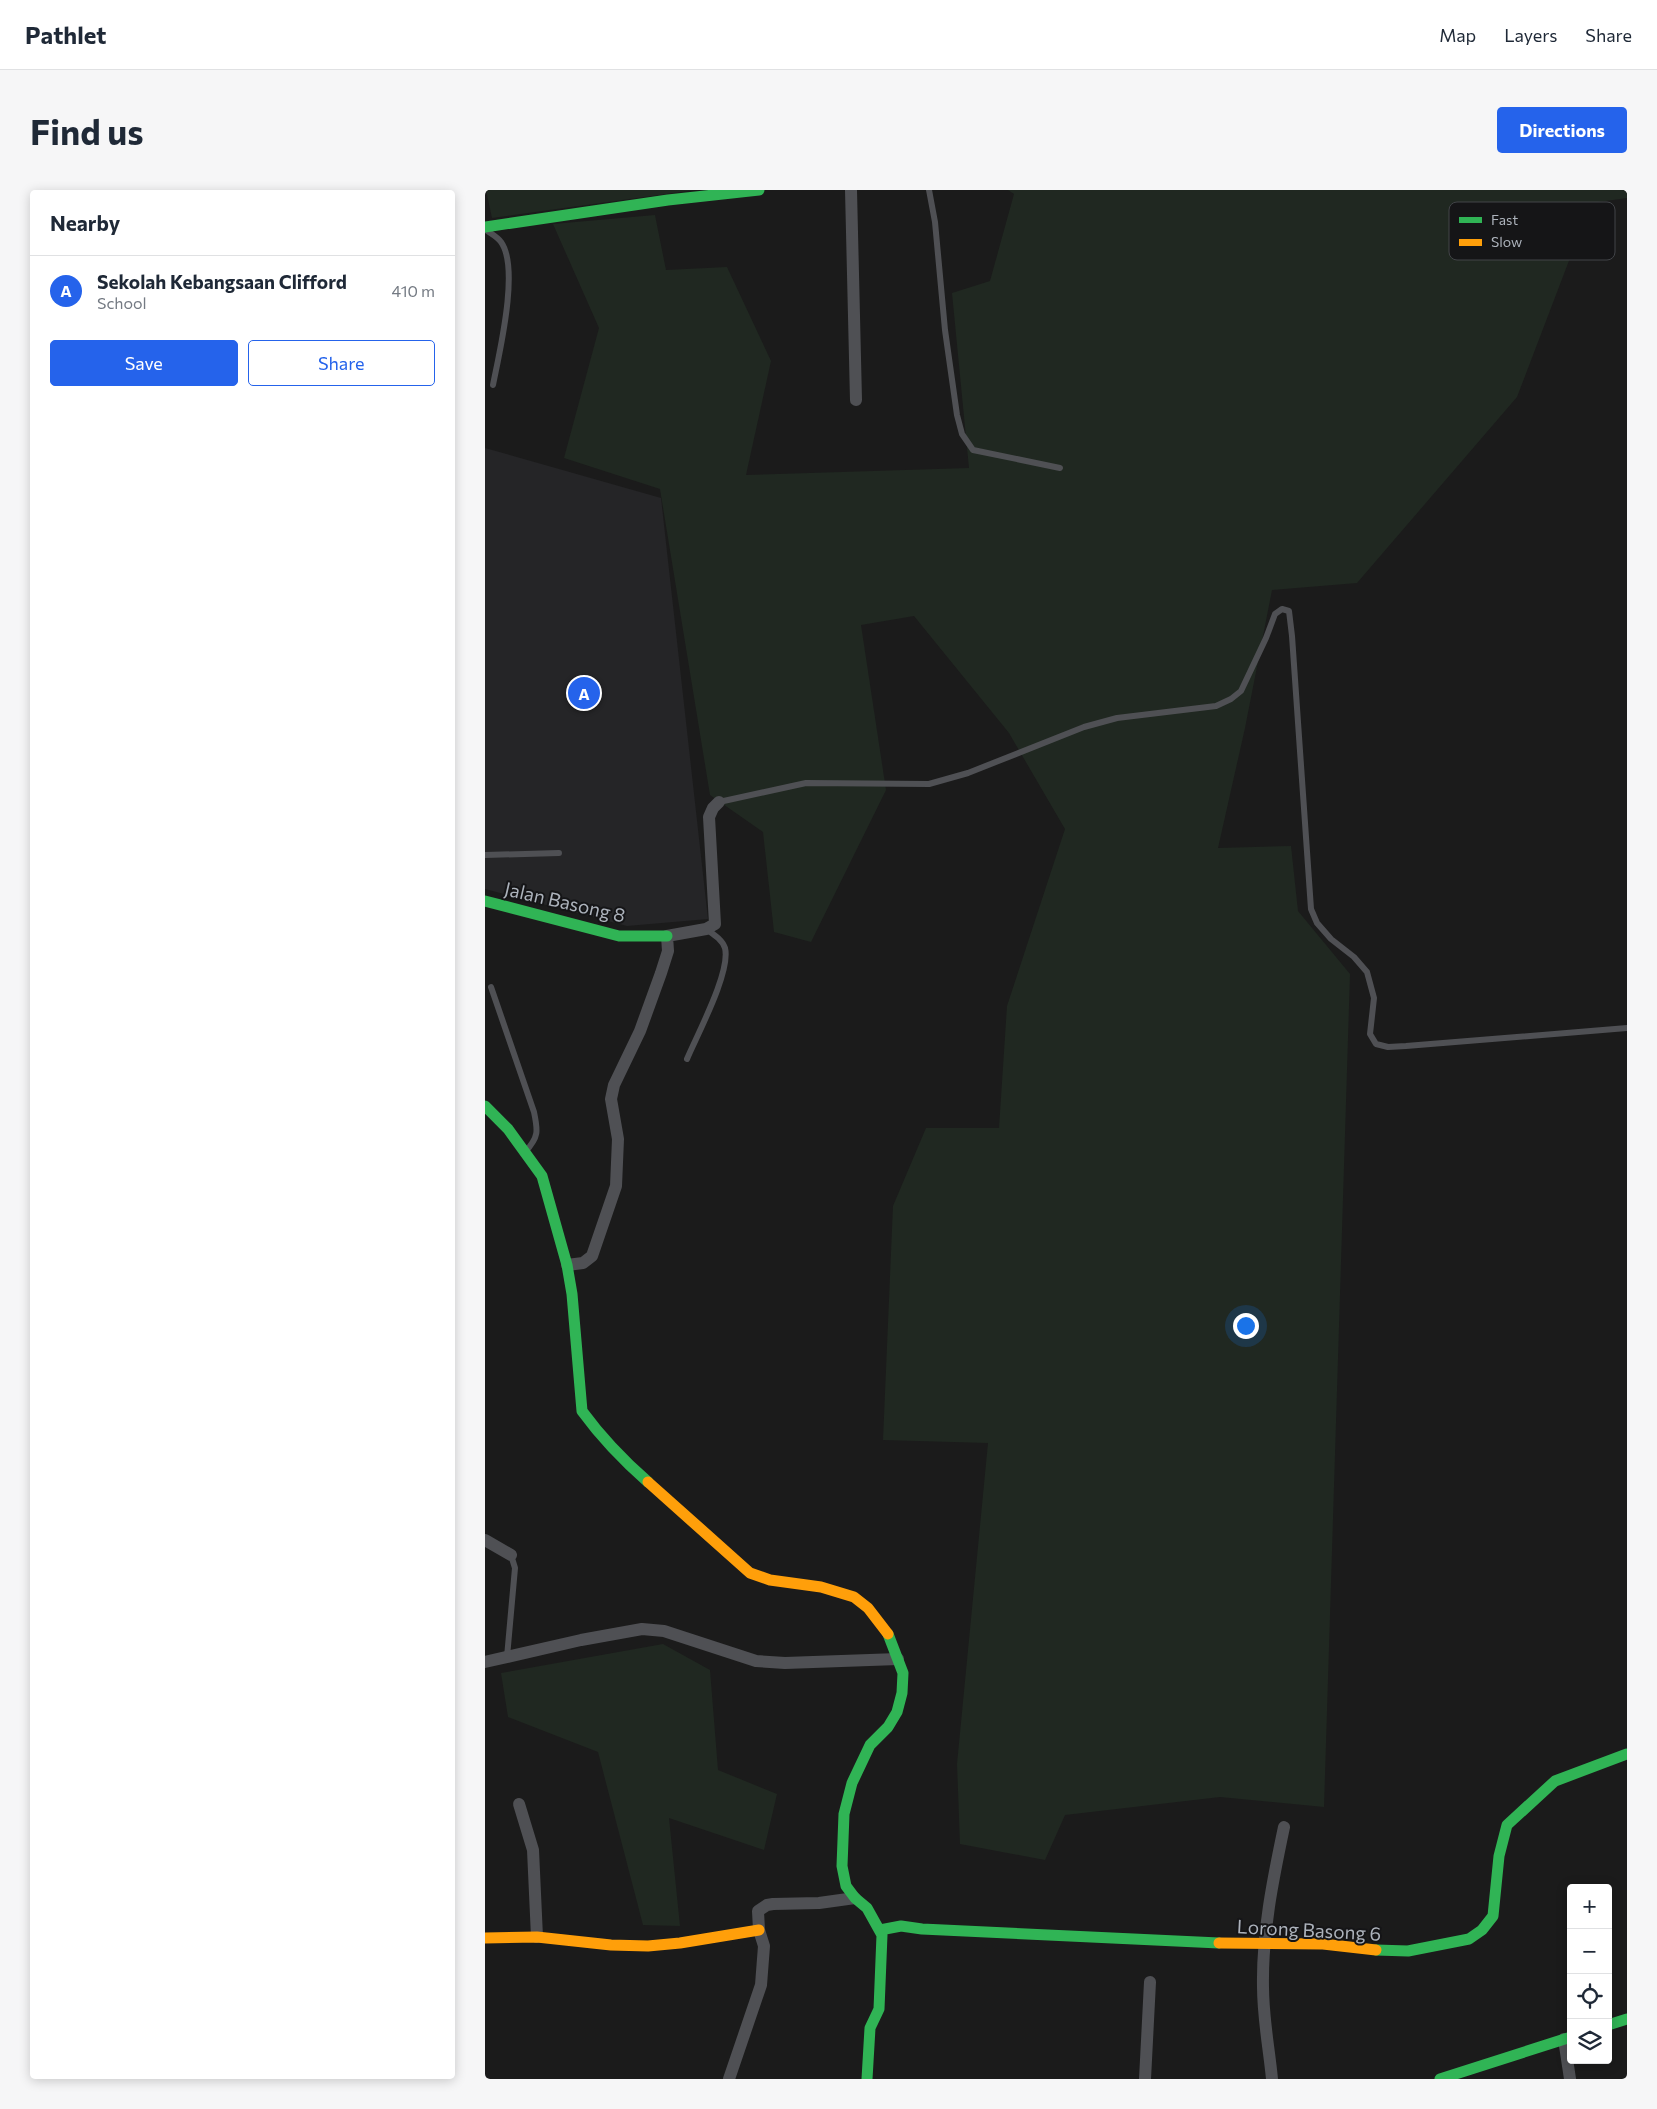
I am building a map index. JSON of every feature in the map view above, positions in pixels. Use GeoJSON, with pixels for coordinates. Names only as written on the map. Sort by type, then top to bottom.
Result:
{"type":"FeatureCollection","features":[{"type":"Feature","properties":{"kind":"main road"},"geometry":{"type":"LineString","coordinates":[[485,228],[669,200],[759,190]]}},
{"type":"Feature","properties":{"kind":"main road","name":"Jalan Basong 8"},"geometry":{"type":"LineString","coordinates":[[485,901],[619,936],[667,936]]}},
{"type":"Feature","properties":{"kind":"main road"},"geometry":{"type":"LineString","coordinates":[[485,1106],[508,1129],[543,1176],[567,1265],[577,1337],[578,1380],[582,1411],[592,1425],[631,1467],[750,1573],[770,1580],[821,1587],[854,1596],[868,1608],[886,1630],[898,1659],[903,1673],[902,1694],[897,1712],[888,1727],[870,1745],[852,1783],[844,1814],[842,1866],[846,1886],[855,1898],[867,1908],[882,1935],[879,2008],[870,2028],[867,2079]]}},
{"type":"Feature","properties":{"kind":"main road","name":"Lorong Basong 6"},"geometry":{"type":"LineString","coordinates":[[880,1930],[901,1926],[922,1929],[1205,1943],[1323,1944],[1381,1951],[1408,1951],[1469,1939],[1482,1930],[1493,1916],[1499,1856],[1507,1825],[1555,1781],[1627,1754]]}},
{"type":"Feature","properties":{"kind":"main road"},"geometry":{"type":"LineString","coordinates":[[485,1938],[537,1937],[611,1946],[648,1946],[680,1944],[759,1930]]}},
{"type":"Feature","properties":{"kind":"main road"},"geometry":{"type":"LineString","coordinates":[[1612,2024],[1627,2019]]}},
{"type":"Feature","properties":{"kind":"main road"},"geometry":{"type":"LineString","coordinates":[[1440,2079],[1567,2038]]}},
{"type":"Feature","properties":{"kind":"street"},"geometry":{"type":"LineString","coordinates":[[851,190],[856,400]]}},
{"type":"Feature","properties":{"kind":"street"},"geometry":{"type":"LineString","coordinates":[[567,1265],[583,1263],[592,1256],[616,1186],[619,1139],[611,1100],[615,1084],[640,1031],[661,973],[667,951],[667,936],[706,929],[715,924],[709,817],[713,808],[719,802]]}},
{"type":"Feature","properties":{"kind":"street"},"geometry":{"type":"LineString","coordinates":[[485,1540],[511,1555]]}},
{"type":"Feature","properties":{"kind":"street"},"geometry":{"type":"LineString","coordinates":[[485,1662],[581,1640],[642,1629],[664,1631],[756,1661],[785,1663],[898,1659]]}},
{"type":"Feature","properties":{"kind":"street"},"geometry":{"type":"LineString","coordinates":[[519,1804],[533,1850],[537,1937]]}},
{"type":"Feature","properties":{"kind":"street"},"geometry":{"type":"LineString","coordinates":[[1272,2079],[1264,2016],[1263,1985],[1265,1944],[1271,1892],[1283,1827]]}},
{"type":"Feature","properties":{"kind":"street"},"geometry":{"type":"LineString","coordinates":[[729,2079],[761,1985],[764,1946],[759,1930],[758,1911],[767,1905],[819,1903],[855,1898]]}},
{"type":"Feature","properties":{"kind":"street"},"geometry":{"type":"LineString","coordinates":[[1145,2079],[1150,1982]]}},
{"type":"Feature","properties":{"kind":"street"},"geometry":{"type":"LineString","coordinates":[[1569,2064],[1570,2079]]}},
{"type":"Feature","properties":{"kind":"lane"},"geometry":{"type":"LineString","coordinates":[[929,190],[935,222],[945,330],[957,415],[962,434],[973,450],[1060,468]]}},
{"type":"Feature","properties":{"kind":"lane"},"geometry":{"type":"LineString","coordinates":[[485,228],[501,242],[506,256],[509,281],[505,318],[493,385]]}},
{"type":"Feature","properties":{"kind":"lane"},"geometry":{"type":"LineString","coordinates":[[719,802],[806,783],[929,784],[968,773],[1101,722],[1117,718],[1215,706],[1231,699],[1241,691],[1275,614],[1281,609],[1289,611],[1292,636],[1311,909],[1317,923],[1331,939],[1354,957],[1367,972],[1374,998],[1371,1034],[1376,1044],[1406,1046],[1627,1028]]}},
{"type":"Feature","properties":{"kind":"lane"},"geometry":{"type":"LineString","coordinates":[[485,855],[559,853]]}},
{"type":"Feature","properties":{"kind":"lane"},"geometry":{"type":"LineString","coordinates":[[687,1059],[721,980],[726,960],[725,947],[719,938],[706,929]]}},
{"type":"Feature","properties":{"kind":"lane"},"geometry":{"type":"LineString","coordinates":[[491,987],[536,1120],[535,1141],[525,1152]]}},
{"type":"Feature","properties":{"kind":"lane"},"geometry":{"type":"LineString","coordinates":[[507,1657],[515,1575],[511,1555]]}},
{"type":"Feature","properties":{"kind":"shaded area"},"geometry":{"type":"Polygon","coordinates":[[[486,190],[695,190],[492,218],[486,190]]]}},
{"type":"Feature","properties":{"kind":"shaded area"},"geometry":{"type":"Polygon","coordinates":[[[1008,190],[1627,190],[1627,198],[1598,202],[1449,202],[1449,260],[1569,260],[1517,397],[1357,583],[1272,590],[1245,728],[1218,848],[1291,846],[1298,911],[1350,974],[1324,1807],[1220,1797],[1065,1815],[1045,1860],[960,1844],[957,1764],[988,1443],[883,1440],[893,1206],[926,1128],[999,1128],[1007,1006],[1065,829],[1009,733],[914,616],[861,625],[886,790],[811,942],[774,932],[763,832],[710,795],[660,489],[564,458],[599,328],[553,224],[655,215],[666,270],[727,267],[771,361],[746,475],[969,468],[952,293],[990,281],[1014,194],[1008,190]]]}},
{"type":"Feature","properties":{"kind":"shaded area"},"geometry":{"type":"Polygon","coordinates":[[[485,448],[661,498],[708,919],[627,926],[485,889],[485,448]]]}},
{"type":"Feature","properties":{"kind":"shaded area"},"geometry":{"type":"Polygon","coordinates":[[[663,1644],[710,1670],[718,1770],[777,1794],[764,1850],[669,1818],[680,1926],[643,1925],[598,1752],[508,1717],[501,1673],[663,1644]]]}},
{"type":"Feature","properties":{"kind":"traffic: fast"},"geometry":{"type":"LineString","coordinates":[[485,227],[668,200],[759,190]]}},
{"type":"Feature","properties":{"kind":"traffic: fast"},"geometry":{"type":"LineString","coordinates":[[485,901],[619,936],[667,936]]}},
{"type":"Feature","properties":{"kind":"traffic: fast"},"geometry":{"type":"LineString","coordinates":[[485,1106],[508,1129],[542,1176],[567,1265],[572,1294],[582,1411],[613,1448],[648,1482]]}},
{"type":"Feature","properties":{"kind":"traffic: fast"},"geometry":{"type":"LineString","coordinates":[[867,2079],[870,2028],[879,2009],[882,1935],[867,1908],[855,1898],[846,1886],[842,1866],[844,1814],[852,1783],[870,1745],[888,1727],[897,1712],[902,1693],[903,1673],[888,1634]]}},
{"type":"Feature","properties":{"kind":"traffic: fast"},"geometry":{"type":"LineString","coordinates":[[1376,1950],[1408,1951],[1469,1939],[1482,1930],[1493,1916],[1499,1856],[1507,1825],[1555,1781],[1627,1754]]}},
{"type":"Feature","properties":{"kind":"traffic: fast"},"geometry":{"type":"LineString","coordinates":[[880,1930],[901,1926],[922,1929],[1219,1943]]}},
{"type":"Feature","properties":{"kind":"traffic: fast"},"geometry":{"type":"LineString","coordinates":[[1612,2024],[1627,2019]]}},
{"type":"Feature","properties":{"kind":"traffic: fast"},"geometry":{"type":"LineString","coordinates":[[1440,2079],[1567,2038]]}},
{"type":"Feature","properties":{"kind":"traffic: slow"},"geometry":{"type":"LineString","coordinates":[[648,1482],[750,1573],[770,1580],[821,1587],[854,1597],[868,1608],[888,1634]]}},
{"type":"Feature","properties":{"kind":"traffic: slow"},"geometry":{"type":"LineString","coordinates":[[485,1938],[537,1937],[611,1945],[648,1946],[680,1943],[759,1930]]}},
{"type":"Feature","properties":{"kind":"traffic: slow"},"geometry":{"type":"LineString","coordinates":[[1219,1943],[1323,1944],[1376,1950]]}},
{"type":"Feature","properties":{"kind":"place","name":"Sekolah Kebangsaan Clifford"},"geometry":{"type":"Point","coordinates":[584,693]}}]}
